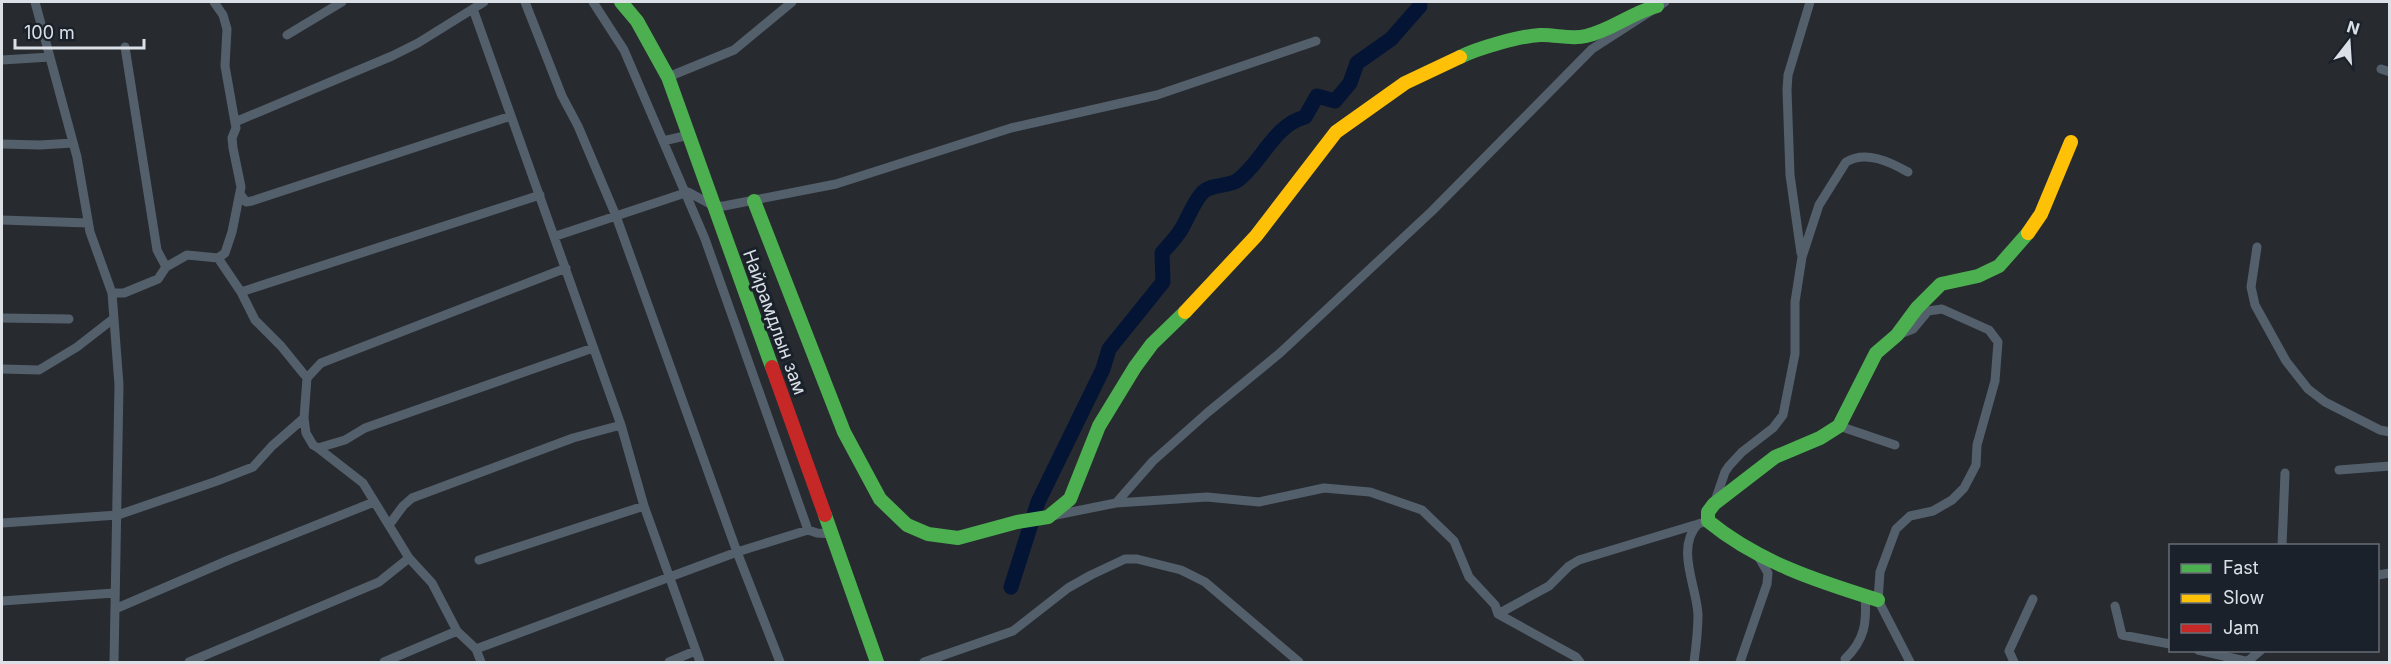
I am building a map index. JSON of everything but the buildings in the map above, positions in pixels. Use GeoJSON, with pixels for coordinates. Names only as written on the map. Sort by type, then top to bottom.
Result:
{"type":"FeatureCollection","features":[{"type":"Feature","properties":{"kind":"street"},"geometry":{"type":"LineString","coordinates":[[35,2],[73,143],[88,223],[112,293],[119,385],[114,663]]}},
{"type":"Feature","properties":{"kind":"street"},"geometry":{"type":"LineString","coordinates":[[112,293],[124,293],[158,279],[166,267],[187,255],[218,258],[225,253],[229,242],[241,195],[233,148],[236,122],[225,66],[227,25],[214,2]]}},
{"type":"Feature","properties":{"kind":"street"},"geometry":{"type":"LineString","coordinates":[[287,35],[342,2]]}},
{"type":"Feature","properties":{"kind":"street"},"geometry":{"type":"LineString","coordinates":[[236,122],[392,56],[418,43],[484,2]]}},
{"type":"Feature","properties":{"kind":"street"},"geometry":{"type":"LineString","coordinates":[[525,2],[562,96],[578,126],[616,216],[737,552],[780,663]]}},
{"type":"Feature","properties":{"kind":"street"},"geometry":{"type":"LineString","coordinates":[[592,2],[624,50],[705,239],[808,530]]}},
{"type":"Feature","properties":{"kind":"street","name":"Найрамдлын зам"},"geometry":{"type":"LineString","coordinates":[[621,2],[637,21],[668,77],[877,663]]}},
{"type":"Feature","properties":{"kind":"street"},"geometry":{"type":"LineString","coordinates":[[668,77],[734,50],[792,2]]}},
{"type":"Feature","properties":{"kind":"street"},"geometry":{"type":"LineString","coordinates":[[1802,257],[1790,176],[1787,90],[1788,75],[1810,2]]}},
{"type":"Feature","properties":{"kind":"street"},"geometry":{"type":"LineString","coordinates":[[1116,503],[1154,461],[1207,413],[1280,353],[1432,211],[1592,49],[1661,4]]}},
{"type":"Feature","properties":{"kind":"street"},"geometry":{"type":"LineString","coordinates":[[1047,517],[1070,500],[1099,426],[1152,344],[1196,302],[1256,236],[1336,132],[1405,83],[1472,51],[1538,35],[1584,37],[1617,25],[1638,11],[1661,4]]}},
{"type":"Feature","properties":{"kind":"street"},"geometry":{"type":"LineString","coordinates":[[473,9],[556,236],[621,425],[644,506],[700,663]]}},
{"type":"Feature","properties":{"kind":"street"},"geometry":{"type":"LineString","coordinates":[[556,236],[688,192],[714,206],[754,201],[836,184],[1011,128],[1156,95],[1229,68],[1316,41]]}},
{"type":"Feature","properties":{"kind":"street"},"geometry":{"type":"LineString","coordinates":[[125,47],[157,250],[166,267]]}},
{"type":"Feature","properties":{"kind":"street"},"geometry":{"type":"LineString","coordinates":[[2,60],[50,57]]}},
{"type":"Feature","properties":{"kind":"street"},"geometry":{"type":"LineString","coordinates":[[241,195],[246,202],[252,201],[511,116]]}},
{"type":"Feature","properties":{"kind":"street"},"geometry":{"type":"LineString","coordinates":[[663,141],[689,135]]}},
{"type":"Feature","properties":{"kind":"street"},"geometry":{"type":"LineString","coordinates":[[1694,663],[1698,614],[1688,562],[1689,539],[1692,530],[1703,522],[1714,504],[1762,466],[1786,452],[1830,435],[1839,426],[1876,353],[1896,335],[1917,308],[1941,284],[1978,276],[1999,266],[2041,214],[2071,142]]}},
{"type":"Feature","properties":{"kind":"street"},"geometry":{"type":"LineString","coordinates":[[2,144],[40,146],[73,143]]}},
{"type":"Feature","properties":{"kind":"street"},"geometry":{"type":"LineString","coordinates":[[1714,504],[1729,465],[1773,428],[1783,415],[1795,354],[1795,302],[1802,257],[1819,205],[1846,162],[1852,158],[1871,157],[1888,161],[1908,172]]}},
{"type":"Feature","properties":{"kind":"street"},"geometry":{"type":"LineString","coordinates":[[241,292],[540,195]]}},
{"type":"Feature","properties":{"kind":"street"},"geometry":{"type":"LineString","coordinates":[[754,201],[844,432],[880,499],[908,525],[928,534],[958,538],[1017,522],[1116,503],[1207,497],[1258,502],[1324,488],[1370,492],[1422,510],[1454,541],[1469,577],[1495,605],[1498,614],[1576,657],[1580,663]]}},
{"type":"Feature","properties":{"kind":"street"},"geometry":{"type":"LineString","coordinates":[[2,220],[88,223]]}},
{"type":"Feature","properties":{"kind":"street"},"geometry":{"type":"LineString","coordinates":[[2257,247],[2251,287],[2255,304],[2286,360],[2308,389],[2325,402],[2380,430],[2390,432]]}},
{"type":"Feature","properties":{"kind":"street"},"geometry":{"type":"LineString","coordinates":[[218,258],[241,292],[255,320],[307,378]]}},
{"type":"Feature","properties":{"kind":"street"},"geometry":{"type":"LineString","coordinates":[[481,663],[476,649],[457,631],[432,583],[409,558],[363,483],[313,445],[306,433],[304,418],[307,378],[321,363],[567,268]]}},
{"type":"Feature","properties":{"kind":"street"},"geometry":{"type":"LineString","coordinates":[[1845,659],[1857,648],[1880,572],[1896,529],[1911,516],[1933,511],[1952,500],[1964,488],[1976,465],[1977,445],[1995,381],[1998,342],[1989,330],[1942,309],[1928,311],[1913,329],[1896,335]]}},
{"type":"Feature","properties":{"kind":"street"},"geometry":{"type":"LineString","coordinates":[[2,318],[69,319]]}},
{"type":"Feature","properties":{"kind":"street"},"geometry":{"type":"LineString","coordinates":[[2,369],[39,370],[77,347],[113,319]]}},
{"type":"Feature","properties":{"kind":"street"},"geometry":{"type":"LineString","coordinates":[[318,448],[345,440],[365,428],[593,348]]}},
{"type":"Feature","properties":{"kind":"street"},"geometry":{"type":"LineString","coordinates":[[2,524],[118,515],[253,468],[304,418]]}},
{"type":"Feature","properties":{"kind":"street"},"geometry":{"type":"LineString","coordinates":[[389,525],[412,498],[573,438],[621,425]]}},
{"type":"Feature","properties":{"kind":"street"},"geometry":{"type":"LineString","coordinates":[[1839,426],[1895,444]]}},
{"type":"Feature","properties":{"kind":"street"},"geometry":{"type":"LineString","coordinates":[[2339,470],[2390,466]]}},
{"type":"Feature","properties":{"kind":"street"},"geometry":{"type":"LineString","coordinates":[[2282,544],[2285,473]]}},
{"type":"Feature","properties":{"kind":"street"},"geometry":{"type":"LineString","coordinates":[[115,609],[231,559],[374,502]]}},
{"type":"Feature","properties":{"kind":"street"},"geometry":{"type":"LineString","coordinates":[[479,560],[644,506]]}},
{"type":"Feature","properties":{"kind":"street"},"geometry":{"type":"LineString","coordinates":[[1498,614],[1549,586],[1569,566],[1579,560],[1703,522],[1758,556],[1799,574],[1872,598],[1910,663]]}},
{"type":"Feature","properties":{"kind":"street"},"geometry":{"type":"LineString","coordinates":[[476,649],[737,552],[808,530],[832,534]]}},
{"type":"Feature","properties":{"kind":"street"},"geometry":{"type":"LineString","coordinates":[[1740,663],[1767,584],[1768,573],[1758,556]]}},
{"type":"Feature","properties":{"kind":"street"},"geometry":{"type":"LineString","coordinates":[[189,663],[379,582],[409,558]]}},
{"type":"Feature","properties":{"kind":"street"},"geometry":{"type":"LineString","coordinates":[[924,663],[1013,631],[1068,588],[1125,559],[1137,559],[1181,570],[1205,582],[1299,663]]}},
{"type":"Feature","properties":{"kind":"street"},"geometry":{"type":"LineString","coordinates":[[2,601],[114,593]]}},
{"type":"Feature","properties":{"kind":"street"},"geometry":{"type":"LineString","coordinates":[[2014,663],[2008,651],[2033,599]]}},
{"type":"Feature","properties":{"kind":"street"},"geometry":{"type":"LineString","coordinates":[[2115,606],[2122,635],[2169,644]]}},
{"type":"Feature","properties":{"kind":"street"},"geometry":{"type":"LineString","coordinates":[[384,663],[457,631]]}},
{"type":"Feature","properties":{"kind":"street"},"geometry":{"type":"LineString","coordinates":[[669,663],[695,651]]}},
{"type":"Feature","properties":{"kind":"street"},"geometry":{"type":"LineString","coordinates":[[2203,652],[2248,662],[2260,652]]}},
{"type":"Feature","properties":{"kind":"waterway"},"geometry":{"type":"LineString","coordinates":[[1011,587],[1038,502],[1103,369],[1109,349],[1163,282],[1162,253],[1180,231],[1197,200],[1207,189],[1238,180],[1285,128],[1305,117],[1317,96],[1335,101],[1350,83],[1357,63],[1391,39],[1420,6]]}},
{"type":"Feature","properties":{"kind":"traffic: fast"},"geometry":{"type":"LineString","coordinates":[[621,2],[637,21],[668,77],[772,367]]}},
{"type":"Feature","properties":{"kind":"traffic: fast"},"geometry":{"type":"LineString","coordinates":[[1460,57],[1499,43],[1532,36],[1586,36],[1657,6]]}},
{"type":"Feature","properties":{"kind":"traffic: fast"},"geometry":{"type":"LineString","coordinates":[[754,201],[844,432],[880,499],[907,525],[928,534],[958,538],[1017,522],[1048,517],[1070,499],[1099,426],[1135,367],[1152,344],[1185,312]]}},
{"type":"Feature","properties":{"kind":"traffic: fast"},"geometry":{"type":"LineString","coordinates":[[1878,600],[1789,569],[1768,559],[1747,548],[1708,521],[1708,512],[1714,504],[1775,457],[1820,438],[1839,426],[1876,353],[1897,335],[1917,308],[1941,284],[1978,276],[1999,266],[2028,233]]}},
{"type":"Feature","properties":{"kind":"traffic: fast"},"geometry":{"type":"LineString","coordinates":[[825,515],[877,662]]}},
{"type":"Feature","properties":{"kind":"traffic: slow"},"geometry":{"type":"LineString","coordinates":[[1185,312],[1256,236],[1336,132],[1405,83],[1460,57]]}},
{"type":"Feature","properties":{"kind":"traffic: slow"},"geometry":{"type":"LineString","coordinates":[[2028,233],[2041,214],[2071,142]]}},
{"type":"Feature","properties":{"kind":"traffic: jam"},"geometry":{"type":"LineString","coordinates":[[772,367],[825,515]]}}]}
